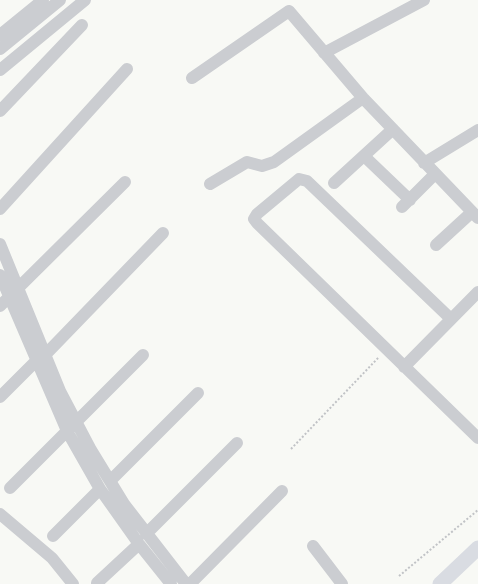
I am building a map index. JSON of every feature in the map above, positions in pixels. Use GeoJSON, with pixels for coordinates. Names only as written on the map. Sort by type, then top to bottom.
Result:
{"type":"FeatureCollection","features":[{"type":"Feature","properties":{"kind":"main road"},"geometry":{"type":"LineString","coordinates":[[440,584],[478,548]]}},
{"type":"Feature","properties":{"kind":"street"},"geometry":{"type":"LineString","coordinates":[[0,35],[43,0]]}},
{"type":"Feature","properties":{"kind":"street"},"geometry":{"type":"LineString","coordinates":[[0,49],[60,0]]}},
{"type":"Feature","properties":{"kind":"street"},"geometry":{"type":"LineString","coordinates":[[0,70],[85,0]]}},
{"type":"Feature","properties":{"kind":"street"},"geometry":{"type":"LineString","coordinates":[[324,53],[424,0]]}},
{"type":"Feature","properties":{"kind":"street"},"geometry":{"type":"LineString","coordinates":[[192,78],[289,11],[307,30],[324,53],[393,130],[475,215],[436,245]]}},
{"type":"Feature","properties":{"kind":"street"},"geometry":{"type":"LineString","coordinates":[[0,111],[82,25]]}},
{"type":"Feature","properties":{"kind":"street"},"geometry":{"type":"LineString","coordinates":[[0,209],[128,69]]}},
{"type":"Feature","properties":{"kind":"street"},"geometry":{"type":"LineString","coordinates":[[210,184],[247,162],[262,166],[274,162],[364,98]]}},
{"type":"Feature","properties":{"kind":"street"},"geometry":{"type":"LineString","coordinates":[[334,183],[393,130]]}},
{"type":"Feature","properties":{"kind":"street"},"geometry":{"type":"LineString","coordinates":[[424,163],[478,130]]}},
{"type":"Feature","properties":{"kind":"street"},"geometry":{"type":"LineString","coordinates":[[364,156],[406,203],[434,174]]}},
{"type":"Feature","properties":{"kind":"street"},"geometry":{"type":"LineString","coordinates":[[451,319],[307,181],[299,179],[256,214],[254,219],[478,438]]}},
{"type":"Feature","properties":{"kind":"street"},"geometry":{"type":"LineString","coordinates":[[0,306],[125,182]]}},
{"type":"Feature","properties":{"kind":"street"},"geometry":{"type":"LineString","coordinates":[[0,397],[163,233]]}},
{"type":"Feature","properties":{"kind":"street"},"geometry":{"type":"LineString","coordinates":[[0,244],[19,288],[40,358]]}},
{"type":"Feature","properties":{"kind":"street"},"geometry":{"type":"LineString","coordinates":[[0,275],[100,489],[138,544],[171,584]]}},
{"type":"Feature","properties":{"kind":"street"},"geometry":{"type":"LineString","coordinates":[[404,367],[478,292]]}},
{"type":"Feature","properties":{"kind":"street"},"geometry":{"type":"LineString","coordinates":[[10,488],[143,355]]}},
{"type":"Feature","properties":{"kind":"street"},"geometry":{"type":"LineString","coordinates":[[110,481],[198,393]]}},
{"type":"Feature","properties":{"kind":"street"},"geometry":{"type":"LineString","coordinates":[[71,426],[110,481],[124,504],[186,584]]}},
{"type":"Feature","properties":{"kind":"street"},"geometry":{"type":"LineString","coordinates":[[146,534],[237,443]]}},
{"type":"Feature","properties":{"kind":"street"},"geometry":{"type":"LineString","coordinates":[[53,536],[100,489]]}},
{"type":"Feature","properties":{"kind":"street"},"geometry":{"type":"LineString","coordinates":[[190,584],[282,491]]}},
{"type":"Feature","properties":{"kind":"street"},"geometry":{"type":"LineString","coordinates":[[0,514],[52,558],[73,584]]}},
{"type":"Feature","properties":{"kind":"street"},"geometry":{"type":"LineString","coordinates":[[97,583],[138,544]]}},
{"type":"Feature","properties":{"kind":"street"},"geometry":{"type":"LineString","coordinates":[[313,546],[342,584]]}},
{"type":"Feature","properties":{"kind":"path"},"geometry":{"type":"LineString","coordinates":[[291,449],[386,349]]}},
{"type":"Feature","properties":{"kind":"path"},"geometry":{"type":"LineString","coordinates":[[399,576],[478,510]]}}]}
